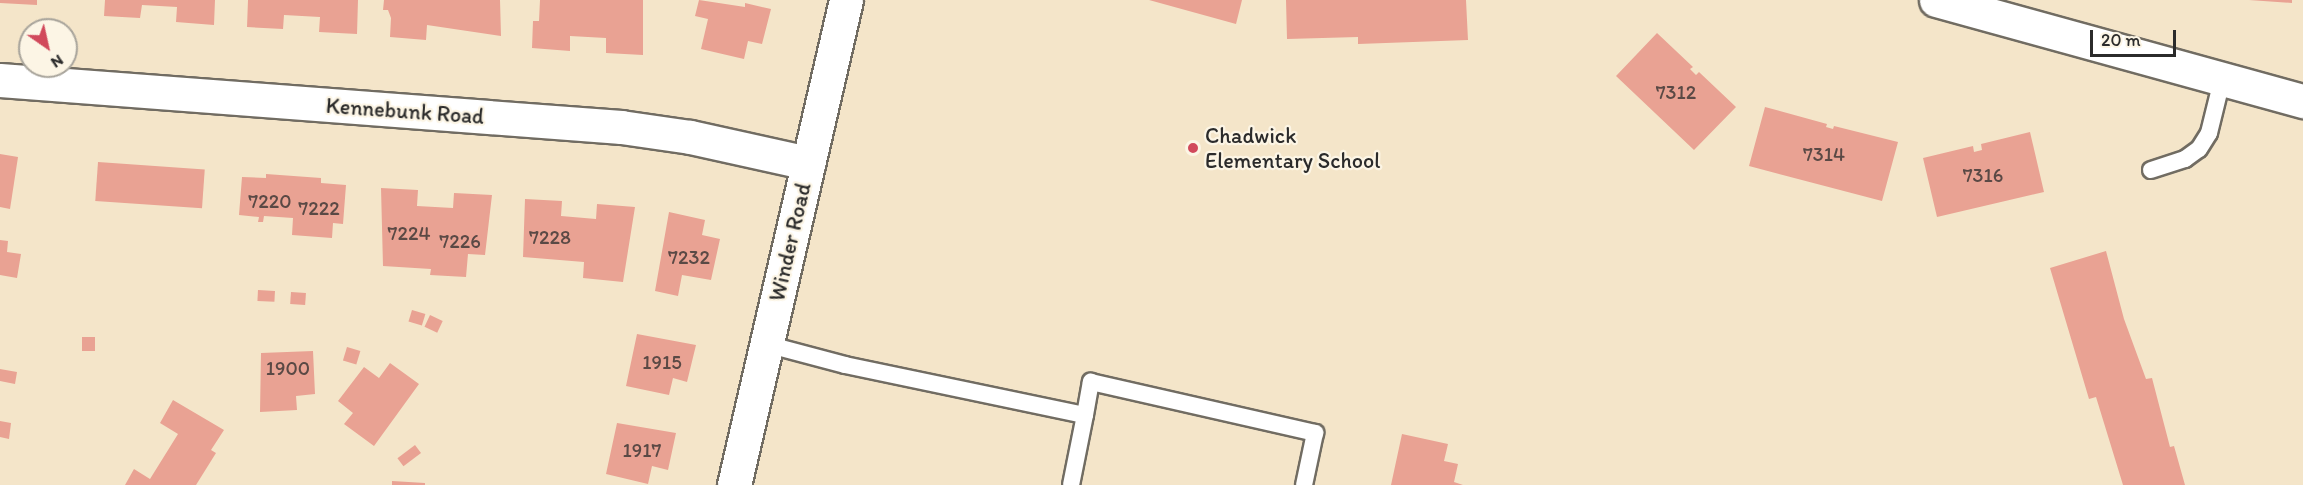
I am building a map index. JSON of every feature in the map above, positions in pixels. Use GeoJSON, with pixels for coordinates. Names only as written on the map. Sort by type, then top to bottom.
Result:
{"type":"FeatureCollection","features":[{"type":"Feature","properties":{"kind":"street","name":"Winder Road"},"geometry":{"type":"LineString","coordinates":[[734,485],[846,0]]}},
{"type":"Feature","properties":{"kind":"street"},"geometry":{"type":"LineString","coordinates":[[1936,0],[2303,101]]}},
{"type":"Feature","properties":{"kind":"street","name":"Kennebunk Road"},"geometry":{"type":"LineString","coordinates":[[0,80],[621,127],[690,137],[808,163]]}},
{"type":"Feature","properties":{"kind":"lane"},"geometry":{"type":"LineString","coordinates":[[2151,170],[2185,159],[2199,149],[2209,133],[2222,80]]}},
{"type":"Feature","properties":{"kind":"lane"},"geometry":{"type":"LineString","coordinates":[[766,344],[845,365],[1084,415]]}},
{"type":"Feature","properties":{"kind":"lane"},"geometry":{"type":"LineString","coordinates":[[1071,485],[1091,382],[1315,433],[1304,485]]}},
{"type":"Feature","properties":{"kind":"building"},"geometry":{"type":"Polygon","coordinates":[[[0,0],[37,0],[37,5],[0,3],[0,0]]]}},
{"type":"Feature","properties":{"kind":"building"},"geometry":{"type":"Polygon","coordinates":[[[105,0],[215,0],[214,25],[176,22],[177,7],[142,5],[140,18],[104,16],[105,0]]]}},
{"type":"Feature","properties":{"kind":"building"},"geometry":{"type":"Polygon","coordinates":[[[248,0],[358,0],[357,34],[319,32],[320,17],[284,15],[283,29],[247,27],[248,0]]]}},
{"type":"Feature","properties":{"kind":"building"},"geometry":{"type":"Polygon","coordinates":[[[384,0],[500,0],[501,36],[427,25],[426,40],[390,37],[391,18],[388,10],[383,10],[384,0]]]}},
{"type":"Feature","properties":{"kind":"building"},"geometry":{"type":"Polygon","coordinates":[[[540,0],[643,0],[643,55],[606,53],[606,38],[570,36],[570,51],[532,48],[533,21],[539,21],[540,0]]]}},
{"type":"Feature","properties":{"kind":"building"},"geometry":{"type":"Polygon","coordinates":[[[699,0],[745,7],[745,3],[771,9],[762,44],[748,41],[744,59],[701,49],[708,19],[695,16],[699,0]]]}},
{"type":"Feature","properties":{"kind":"building"},"geometry":{"type":"Polygon","coordinates":[[[1149,0],[1242,0],[1236,24],[1149,0]]]}},
{"type":"Feature","properties":{"kind":"building"},"geometry":{"type":"Polygon","coordinates":[[[1286,0],[1466,0],[1468,40],[1358,44],[1358,37],[1287,39],[1286,0]]]}},
{"type":"Feature","properties":{"kind":"building"},"geometry":{"type":"Polygon","coordinates":[[[2249,0],[2292,0],[2292,3],[2249,0]]]}},
{"type":"Feature","properties":{"kind":"building"},"geometry":{"type":"Polygon","coordinates":[[[1657,33],[1693,67],[1690,69],[1696,75],[1699,72],[1736,107],[1694,150],[1616,76],[1657,33]]]}},
{"type":"Feature","properties":{"kind":"building"},"geometry":{"type":"Polygon","coordinates":[[[1765,107],[1827,124],[1826,127],[1833,129],[1834,126],[1898,142],[1882,201],[1749,166],[1765,107]]]}},
{"type":"Feature","properties":{"kind":"building"},"geometry":{"type":"Polygon","coordinates":[[[2030,132],[2044,192],[1937,217],[1923,158],[1973,146],[1974,152],[1982,150],[1981,144],[2030,132]]]}},
{"type":"Feature","properties":{"kind":"building"},"geometry":{"type":"Polygon","coordinates":[[[0,154],[18,157],[10,209],[0,207],[0,154]]]}},
{"type":"Feature","properties":{"kind":"building"},"geometry":{"type":"Polygon","coordinates":[[[98,162],[205,169],[202,208],[95,201],[98,162]]]}},
{"type":"Feature","properties":{"kind":"building"},"geometry":{"type":"Polygon","coordinates":[[[266,174],[321,178],[321,183],[346,185],[343,224],[333,223],[332,238],[292,235],[293,218],[264,216],[263,222],[258,222],[259,217],[239,215],[242,177],[266,178],[266,174]]]}},
{"type":"Feature","properties":{"kind":"building"},"geometry":{"type":"Polygon","coordinates":[[[381,188],[418,190],[417,206],[453,208],[454,193],[492,195],[485,255],[468,254],[466,277],[430,275],[431,269],[383,266],[381,188]]]}},
{"type":"Feature","properties":{"kind":"building"},"geometry":{"type":"Polygon","coordinates":[[[525,199],[562,201],[561,216],[596,219],[597,204],[635,207],[623,282],[583,278],[584,262],[523,257],[525,199]]]}},
{"type":"Feature","properties":{"kind":"building"},"geometry":{"type":"Polygon","coordinates":[[[669,212],[705,220],[702,235],[720,239],[711,280],[682,275],[678,296],[655,291],[669,212]]]}},
{"type":"Feature","properties":{"kind":"building"},"geometry":{"type":"Polygon","coordinates":[[[0,240],[8,241],[7,252],[21,254],[17,278],[0,275],[0,240]]]}},
{"type":"Feature","properties":{"kind":"building"},"geometry":{"type":"Polygon","coordinates":[[[2106,251],[2124,319],[2146,379],[2152,378],[2170,447],[2174,446],[2185,485],[2123,485],[2096,397],[2089,399],[2050,268],[2106,251]]]}},
{"type":"Feature","properties":{"kind":"building"},"geometry":{"type":"Polygon","coordinates":[[[258,290],[275,291],[274,302],[257,301],[258,290]]]}},
{"type":"Feature","properties":{"kind":"building"},"geometry":{"type":"Polygon","coordinates":[[[291,292],[306,293],[305,305],[290,304],[291,292]]]}},
{"type":"Feature","properties":{"kind":"building"},"geometry":{"type":"Polygon","coordinates":[[[412,310],[425,314],[422,326],[408,321],[412,310]]]}},
{"type":"Feature","properties":{"kind":"building"},"geometry":{"type":"Polygon","coordinates":[[[430,315],[443,321],[437,333],[425,327],[430,315]]]}},
{"type":"Feature","properties":{"kind":"building"},"geometry":{"type":"Polygon","coordinates":[[[637,334],[696,345],[687,382],[673,378],[669,395],[626,386],[637,334]]]}},
{"type":"Feature","properties":{"kind":"building"},"geometry":{"type":"Polygon","coordinates":[[[82,337],[95,337],[95,351],[82,351],[82,337]]]}},
{"type":"Feature","properties":{"kind":"building"},"geometry":{"type":"Polygon","coordinates":[[[347,347],[360,351],[356,364],[343,360],[347,347]]]}},
{"type":"Feature","properties":{"kind":"building"},"geometry":{"type":"Polygon","coordinates":[[[313,351],[315,394],[296,396],[297,410],[260,412],[261,353],[313,351]]]}},
{"type":"Feature","properties":{"kind":"building"},"geometry":{"type":"Polygon","coordinates":[[[390,363],[419,384],[374,446],[344,424],[353,413],[338,401],[364,367],[379,378],[390,363]]]}},
{"type":"Feature","properties":{"kind":"building"},"geometry":{"type":"Polygon","coordinates":[[[0,369],[17,372],[15,384],[0,381],[0,369]]]}},
{"type":"Feature","properties":{"kind":"building"},"geometry":{"type":"Polygon","coordinates":[[[173,400],[224,430],[211,450],[216,453],[196,485],[125,485],[134,469],[150,479],[178,434],[160,423],[173,400]]]}},
{"type":"Feature","properties":{"kind":"building"},"geometry":{"type":"Polygon","coordinates":[[[0,421],[11,423],[9,439],[0,437],[0,421]]]}},
{"type":"Feature","properties":{"kind":"building"},"geometry":{"type":"Polygon","coordinates":[[[617,423],[676,433],[668,470],[652,466],[648,484],[606,474],[617,423]]]}},
{"type":"Feature","properties":{"kind":"building"},"geometry":{"type":"Polygon","coordinates":[[[1402,434],[1448,444],[1444,461],[1458,464],[1454,482],[1463,485],[1391,485],[1402,434]]]}},
{"type":"Feature","properties":{"kind":"building"},"geometry":{"type":"Polygon","coordinates":[[[415,445],[421,453],[403,466],[397,458],[415,445]]]}},
{"type":"Feature","properties":{"kind":"building"},"geometry":{"type":"Polygon","coordinates":[[[392,481],[425,483],[425,485],[392,485],[392,481]]]}},
{"type":"Feature","properties":{"kind":"place","name":"Chadwick Elementary School"},"geometry":{"type":"Point","coordinates":[1193,148]}}]}
